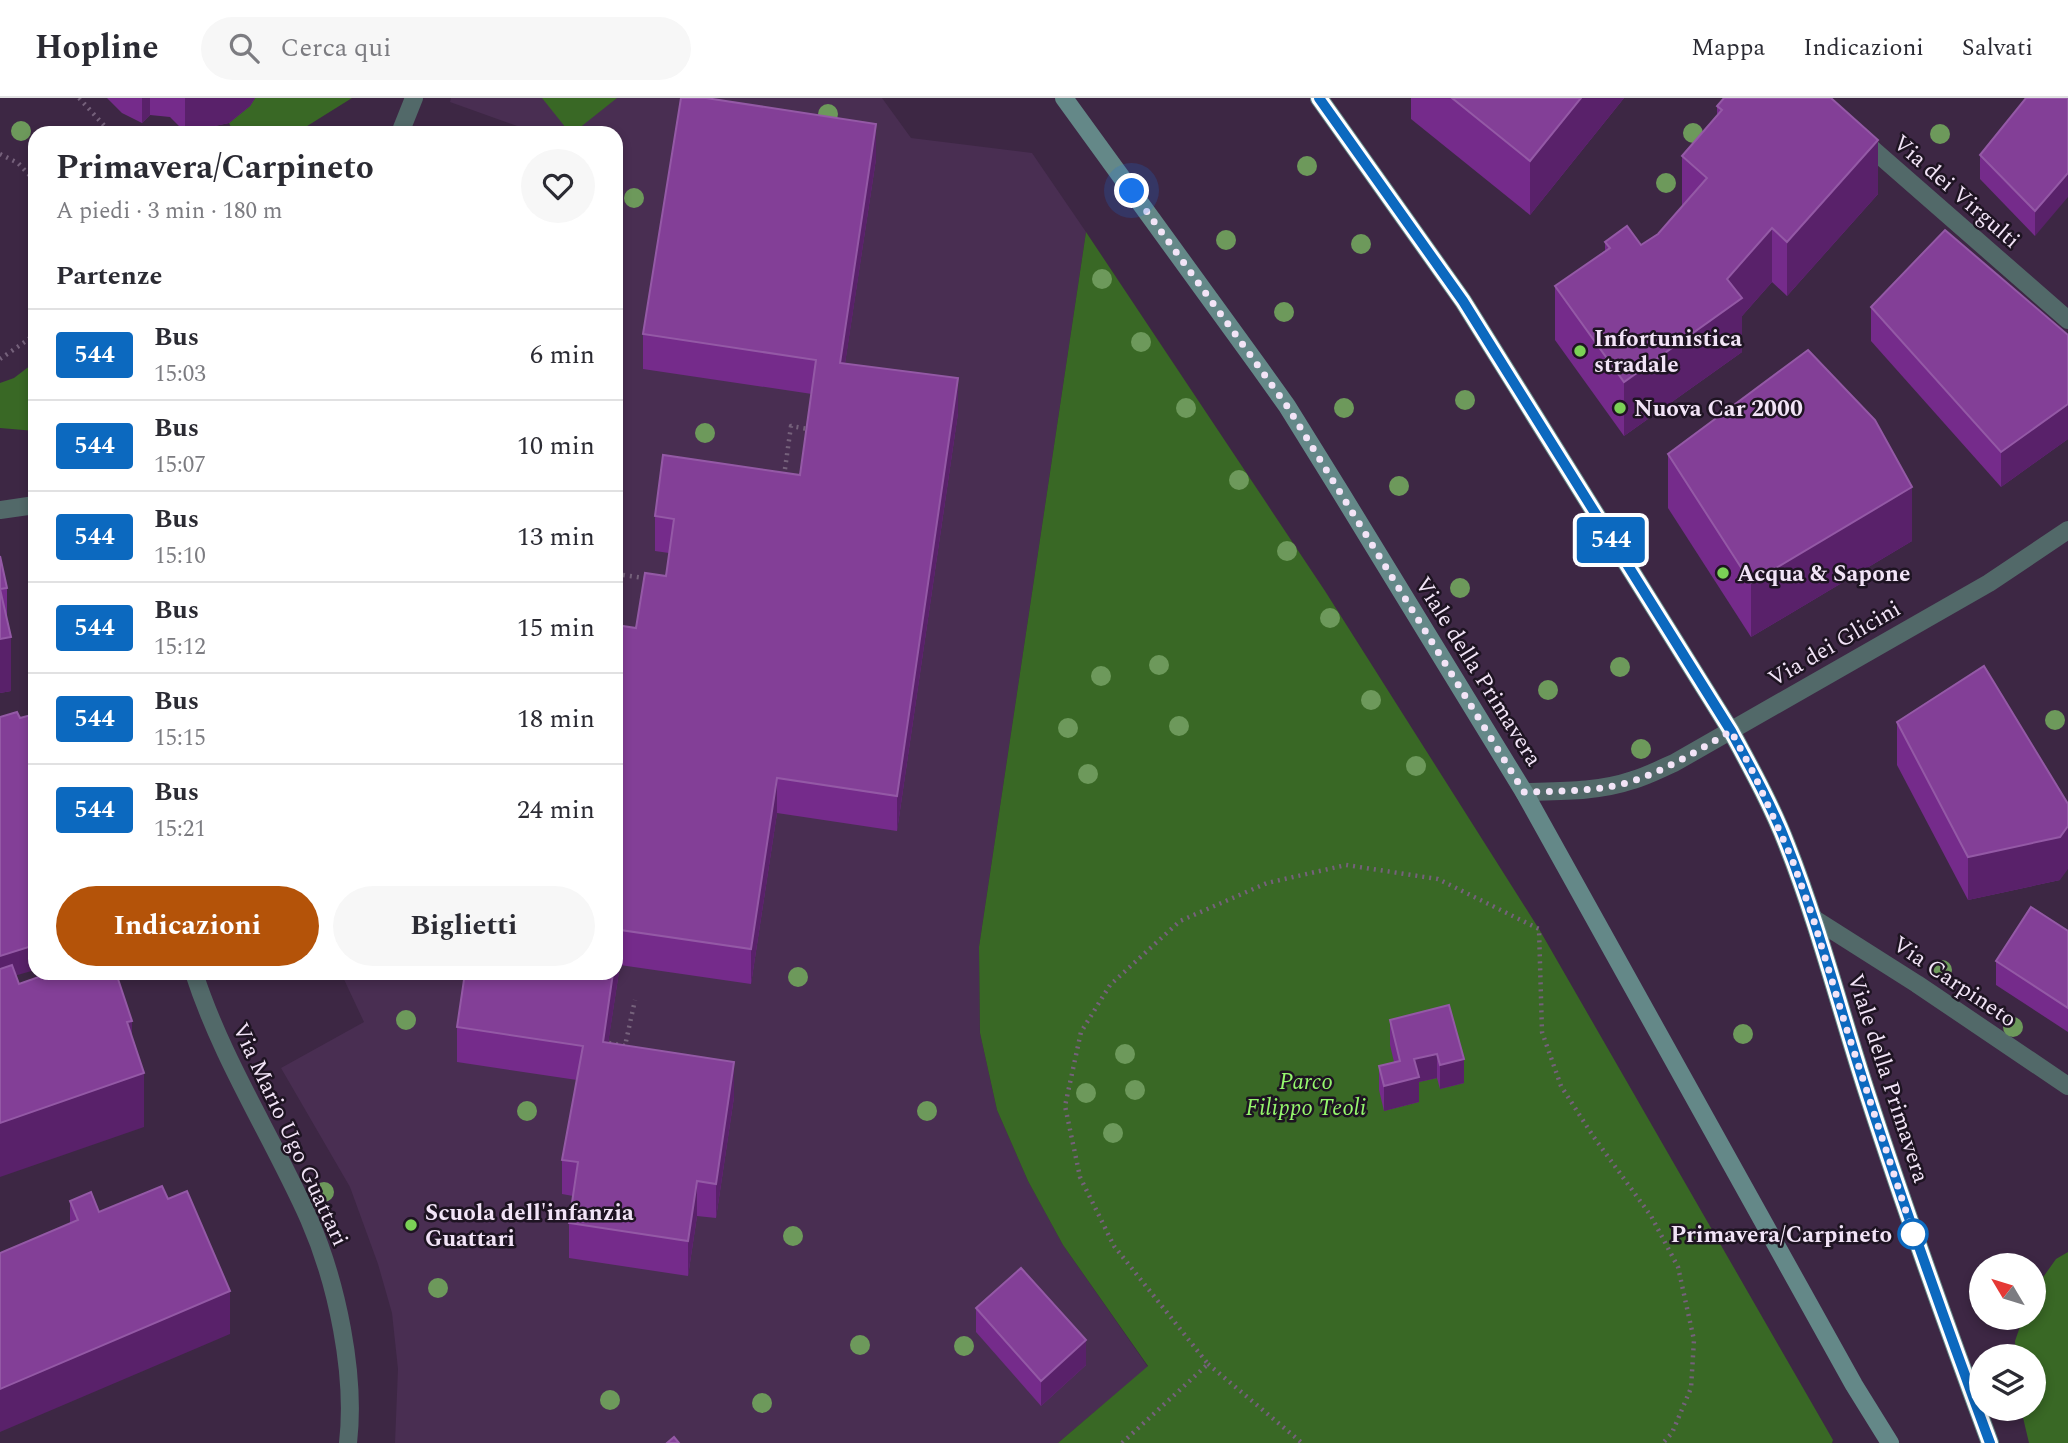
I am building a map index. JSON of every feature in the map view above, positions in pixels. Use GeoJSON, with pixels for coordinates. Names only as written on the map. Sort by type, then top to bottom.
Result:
{"type":"FeatureCollection","features":[{"type":"Feature","properties":{"kind":"main road","name":"Viale della Primavera"},"geometry":{"type":"LineString","coordinates":[[1063,98],[1287,406],[1524,792],[1854,1385],[1890,1443]]}},
{"type":"Feature","properties":{"kind":"main road","name":"Viale della Primavera"},"geometry":{"type":"LineString","coordinates":[[1319,98],[1463,301],[1731,731],[1754,774],[1787,843],[1916,1242],[1990,1443]]}},
{"type":"Feature","properties":{"kind":"street"},"geometry":{"type":"LineString","coordinates":[[404,126],[414,98]]}},
{"type":"Feature","properties":{"kind":"street","name":"Via dei Virgulti"},"geometry":{"type":"LineString","coordinates":[[1844,125],[2068,320]]}},
{"type":"Feature","properties":{"kind":"street"},"geometry":{"type":"LineString","coordinates":[[0,510],[28,506]]}},
{"type":"Feature","properties":{"kind":"street","name":"Via dei Glicini"},"geometry":{"type":"LineString","coordinates":[[1524,792],[1592,789],[1632,781],[1674,764],[1989,583],[2068,530]]}},
{"type":"Feature","properties":{"kind":"street","name":"Via Carpineto"},"geometry":{"type":"LineString","coordinates":[[1813,918],[1917,984],[2068,1086]]}},
{"type":"Feature","properties":{"kind":"street","name":"Via Mario Ugo Guattari"},"geometry":{"type":"LineString","coordinates":[[197,980],[214,1028],[310,1222],[323,1260],[334,1294],[348,1364],[348,1443]]}},
{"type":"Feature","properties":{"kind":"path"},"geometry":{"type":"LineString","coordinates":[[79,98],[105,126]]}},
{"type":"Feature","properties":{"kind":"path"},"geometry":{"type":"LineString","coordinates":[[0,153],[18,163],[28,174]]}},
{"type":"Feature","properties":{"kind":"path"},"geometry":{"type":"LineString","coordinates":[[0,359],[28,340]]}},
{"type":"Feature","properties":{"kind":"path"},"geometry":{"type":"LineString","coordinates":[[783,480],[791,426],[808,429],[806,440]]}},
{"type":"Feature","properties":{"kind":"path"},"geometry":{"type":"LineString","coordinates":[[623,575],[657,580]]}},
{"type":"Feature","properties":{"kind":"path"},"geometry":{"type":"LineString","coordinates":[[1302,1443],[1208,1364],[1114,1247],[1080,1177],[1065,1106],[1081,1032],[1110,985],[1180,921],[1267,883],[1346,865],[1438,879],[1539,929],[1542,1032],[1561,1086],[1593,1136],[1651,1216],[1678,1267],[1694,1340],[1691,1388],[1672,1433],[1664,1443]]}},
{"type":"Feature","properties":{"kind":"path"},"geometry":{"type":"LineString","coordinates":[[609,1042],[625,1046],[635,1000]]}},
{"type":"Feature","properties":{"kind":"path"},"geometry":{"type":"LineString","coordinates":[[1122,1443],[1208,1364]]}},
{"type":"Feature","properties":{"kind":"shaded area"},"geometry":{"type":"Polygon","coordinates":[[[451,98],[882,98],[911,138],[1032,153],[1086,232],[979,947],[980,1033],[997,1110],[1028,1181],[1063,1245],[1148,1367],[1058,1443],[395,1443],[398,1369],[392,1313],[378,1264],[350,1187],[281,1068],[364,1022],[344,980],[623,980],[623,126],[517,126],[450,102],[451,98]]]}},
{"type":"Feature","properties":{"kind":"green space"},"geometry":{"type":"Polygon","coordinates":[[[255,98],[352,98],[307,126],[230,126],[229,123],[250,106],[255,98]]]}},
{"type":"Feature","properties":{"kind":"green space"},"geometry":{"type":"Polygon","coordinates":[[[542,98],[617,98],[582,126],[564,126],[542,98]]]}},
{"type":"Feature","properties":{"kind":"green space","name":"Parco Filippo Teoli"},"geometry":{"type":"Polygon","coordinates":[[[1086,232],[1325,591],[1539,929],[1833,1440],[1832,1443],[1058,1443],[1148,1366],[1063,1245],[1028,1181],[997,1110],[980,1033],[979,947],[1086,232]]]}},
{"type":"Feature","properties":{"kind":"green space"},"geometry":{"type":"Polygon","coordinates":[[[28,367],[28,430],[0,428],[0,383],[14,378],[28,367]]]}},
{"type":"Feature","properties":{"kind":"green space"},"geometry":{"type":"Polygon","coordinates":[[[2068,1252],[2068,1443],[2029,1443],[2024,1421],[2046,1421],[2046,1344],[2015,1344],[2015,1341],[2019,1330],[2046,1330],[2046,1273],[2056,1259],[2068,1252]]]}},
{"type":"Feature","properties":{"kind":"building"},"geometry":{"type":"Polygon","coordinates":[[[681,98],[706,98],[876,124],[840,363],[958,378],[897,796],[777,778],[751,949],[623,930],[623,626],[636,628],[645,573],[666,576],[674,519],[655,516],[663,455],[800,475],[816,360],[643,334],[681,98]]]}},
{"type":"Feature","properties":{"kind":"building"},"geometry":{"type":"Polygon","coordinates":[[[1452,98],[1581,98],[1530,161],[1452,98]]]}},
{"type":"Feature","properties":{"kind":"building"},"geometry":{"type":"Polygon","coordinates":[[[1724,98],[1831,98],[1878,140],[1787,242],[1772,228],[1727,279],[1742,298],[1624,382],[1555,286],[1610,248],[1605,242],[1627,226],[1641,245],[1658,234],[1707,178],[1682,156],[1722,110],[1717,106],[1724,98]]]}},
{"type":"Feature","properties":{"kind":"building"},"geometry":{"type":"Polygon","coordinates":[[[2026,98],[2068,98],[2068,173],[2035,211],[1980,155],[2026,98]]]}},
{"type":"Feature","properties":{"kind":"building"},"geometry":{"type":"Polygon","coordinates":[[[1945,230],[2068,335],[2068,404],[2001,452],[1871,307],[1945,230]]]}},
{"type":"Feature","properties":{"kind":"building"},"geometry":{"type":"Polygon","coordinates":[[[1808,350],[1875,420],[1912,487],[1751,583],[1668,454],[1808,350]]]}},
{"type":"Feature","properties":{"kind":"building"},"geometry":{"type":"Polygon","coordinates":[[[0,556],[7,588],[0,589],[0,556]]]}},
{"type":"Feature","properties":{"kind":"building"},"geometry":{"type":"Polygon","coordinates":[[[0,589],[11,637],[0,639],[0,589]]]}},
{"type":"Feature","properties":{"kind":"building"},"geometry":{"type":"Polygon","coordinates":[[[1984,666],[2068,804],[2068,826],[2060,837],[1968,857],[1897,722],[1984,666]]]}},
{"type":"Feature","properties":{"kind":"building"},"geometry":{"type":"Polygon","coordinates":[[[17,712],[20,718],[28,716],[28,947],[0,956],[0,717],[17,712]]]}},
{"type":"Feature","properties":{"kind":"building"},"geometry":{"type":"Polygon","coordinates":[[[2031,907],[2068,931],[2068,1008],[1996,961],[2031,907]]]}},
{"type":"Feature","properties":{"kind":"building"},"geometry":{"type":"Polygon","coordinates":[[[12,965],[19,984],[30,980],[118,980],[132,1021],[127,1022],[144,1073],[0,1123],[0,969],[12,965]]]}},
{"type":"Feature","properties":{"kind":"building"},"geometry":{"type":"Polygon","coordinates":[[[464,980],[612,980],[603,1042],[734,1062],[716,1184],[697,1181],[688,1241],[569,1223],[578,1162],[562,1160],[583,1046],[457,1027],[464,980]]]}},
{"type":"Feature","properties":{"kind":"building"},"geometry":{"type":"Polygon","coordinates":[[[1449,1005],[1464,1059],[1440,1065],[1437,1054],[1414,1059],[1419,1077],[1384,1086],[1379,1066],[1400,1061],[1390,1020],[1449,1005]]]}},
{"type":"Feature","properties":{"kind":"building"},"geometry":{"type":"Polygon","coordinates":[[[162,1186],[168,1199],[187,1191],[230,1291],[0,1389],[0,1253],[78,1220],[70,1201],[91,1192],[99,1212],[162,1186]]]}},
{"type":"Feature","properties":{"kind":"building"},"geometry":{"type":"Polygon","coordinates":[[[1021,1268],[1086,1340],[1041,1381],[976,1308],[1021,1268]]]}},
{"type":"Feature","properties":{"kind":"building"},"geometry":{"type":"Polygon","coordinates":[[[674,1437],[679,1443],[667,1443],[674,1437]]]}},
{"type":"Feature","properties":{"kind":"bus line","name":"544"},"geometry":{"type":"LineString","coordinates":[[1319,98],[1463,301],[1731,731],[1754,774],[1787,843],[1916,1242],[1990,1443]]}},
{"type":"Feature","properties":{"kind":"place","name":"Infortunistica stradale"},"geometry":{"type":"Point","coordinates":[1580,351]}},
{"type":"Feature","properties":{"kind":"place","name":"Nuova Car 2000"},"geometry":{"type":"Point","coordinates":[1620,408]}},
{"type":"Feature","properties":{"kind":"place","name":"Acqua & Sapone"},"geometry":{"type":"Point","coordinates":[1723,573]}},
{"type":"Feature","properties":{"kind":"place","name":"Scuola dell'infanzia Guattari"},"geometry":{"type":"Point","coordinates":[411,1225]}},
{"type":"Feature","properties":{"kind":"place","name":"Primavera/Carpineto"},"geometry":{"type":"Point","coordinates":[1913,1234]}},
{"type":"Feature","properties":{"kind":"route"},"geometry":{"type":"LineString","coordinates":[[1132,191],[1287,406],[1524,792],[1592,789],[1632,781],[1674,764],[1731,731],[1787,843],[1916,1242],[1913,1234]]}}]}
